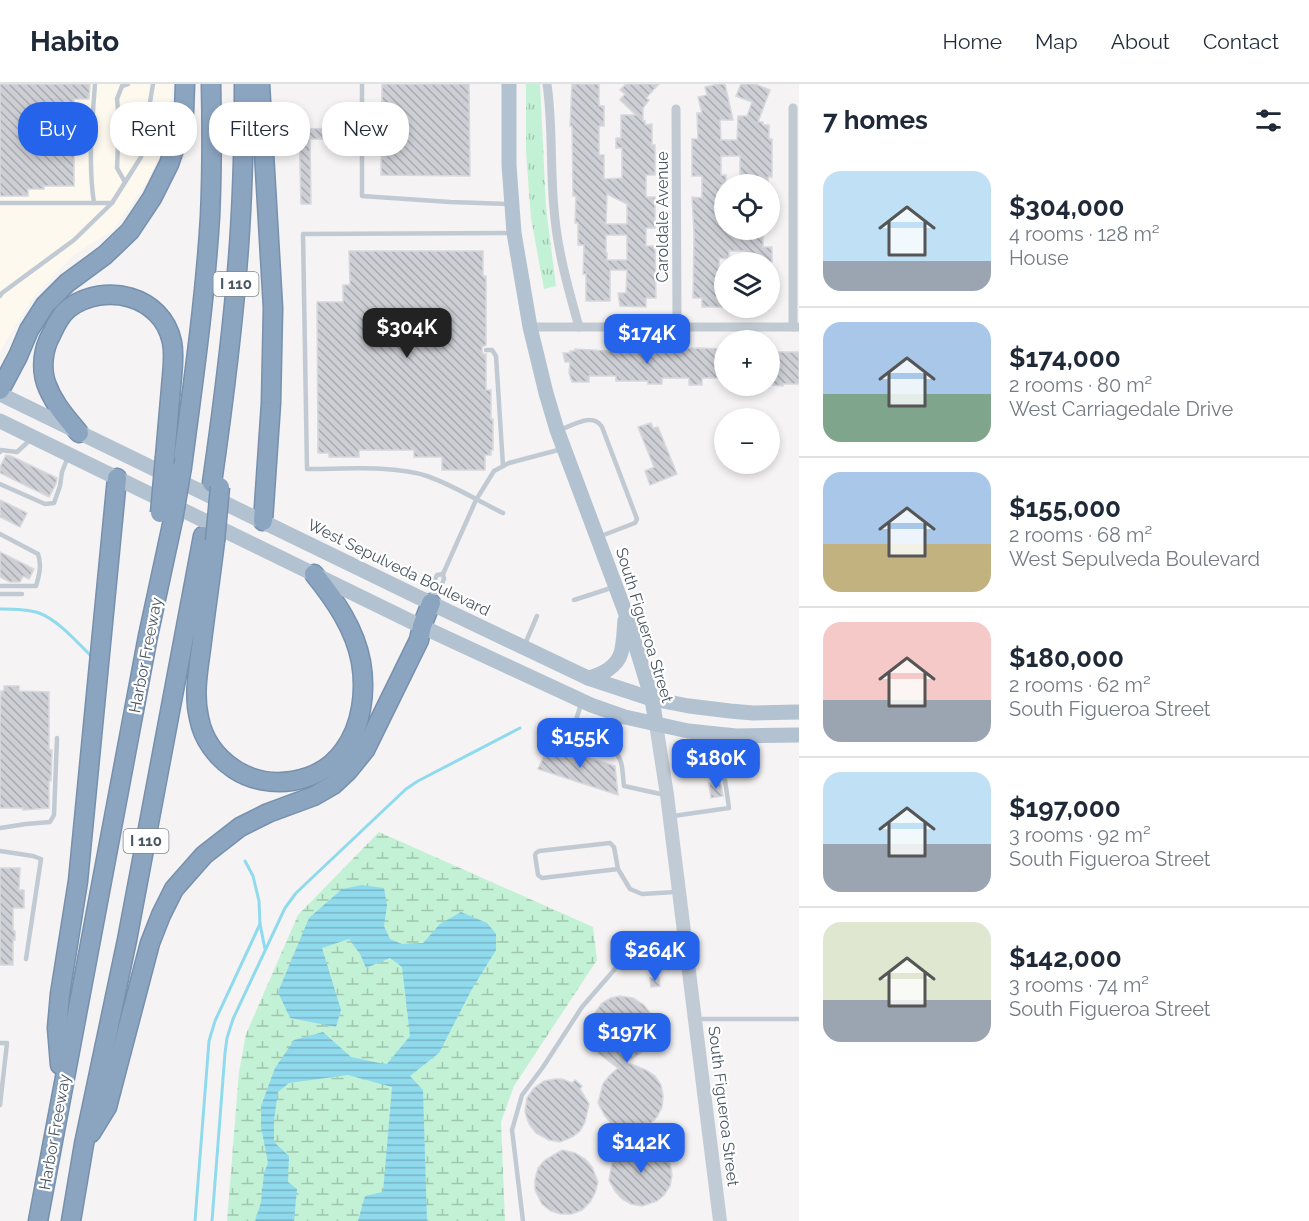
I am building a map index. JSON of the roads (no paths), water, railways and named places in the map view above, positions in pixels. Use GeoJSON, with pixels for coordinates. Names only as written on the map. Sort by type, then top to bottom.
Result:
{"type":"FeatureCollection","features":[{"type":"Feature","properties":{"kind":"highway"},"geometry":{"type":"LineString","coordinates":[[0,392],[29,330],[45,305],[67,283],[105,255],[130,231],[152,198],[169,164],[179,135],[184,112],[185,84]]}},
{"type":"Feature","properties":{"kind":"highway","name":"Harbor Freeway"},"geometry":{"type":"LineString","coordinates":[[38,1221],[148,636],[167,516],[182,467],[204,297],[210,217],[211,84]]}},
{"type":"Feature","properties":{"kind":"highway","name":"Harbor Freeway"},"geometry":{"type":"LineString","coordinates":[[71,1221],[84,1144],[209,539],[235,295],[244,143],[244,84]]}},
{"type":"Feature","properties":{"kind":"highway"},"geometry":{"type":"LineString","coordinates":[[260,84],[273,308],[271,403],[263,522]]}},
{"type":"Feature","properties":{"kind":"highway"},"geometry":{"type":"LineString","coordinates":[[79,433],[57,408],[46,382],[43,361],[47,340],[67,309],[89,298],[109,294],[130,297],[148,305],[162,318],[172,342],[173,364],[165,457],[167,516]]}},
{"type":"Feature","properties":{"kind":"highway"},"geometry":{"type":"LineString","coordinates":[[62,1091],[57,1028],[60,994],[78,881],[117,478]]}},
{"type":"Feature","properties":{"kind":"highway"},"geometry":{"type":"LineString","coordinates":[[209,539],[196,690],[199,720],[205,737],[219,757],[239,772],[266,782],[286,783],[305,779],[321,771],[345,749],[356,728],[362,708],[361,663],[352,635],[338,606],[314,574]]}},
{"type":"Feature","properties":{"kind":"highway"},"geometry":{"type":"LineString","coordinates":[[84,1144],[107,1107],[150,943],[174,889],[204,855],[240,827],[268,813],[314,796],[333,785],[348,771],[365,750],[419,640],[432,598]]}},
{"type":"Feature","properties":{"kind":"main road","name":"South Figueroa Street"},"geometry":{"type":"LineString","coordinates":[[509,84],[509,165],[514,233],[530,327],[557,430],[626,614],[652,699],[667,795],[720,1221]]}},
{"type":"Feature","properties":{"kind":"main road","name":"West Sepulveda Boulevard"},"geometry":{"type":"LineString","coordinates":[[0,392],[263,522],[432,598],[588,678],[652,699],[730,711],[799,712]]}},
{"type":"Feature","properties":{"kind":"main road"},"geometry":{"type":"LineString","coordinates":[[0,421],[582,701],[625,717],[688,731],[736,736],[799,735]]}},
{"type":"Feature","properties":{"kind":"main road"},"geometry":{"type":"LineString","coordinates":[[588,678],[606,671],[621,655],[626,614]]}},
{"type":"Feature","properties":{"kind":"street"},"geometry":{"type":"LineString","coordinates":[[547,84],[554,210],[565,278],[579,327]]}},
{"type":"Feature","properties":{"kind":"street"},"geometry":{"type":"LineString","coordinates":[[530,327],[796,327],[793,108]]}},
{"type":"Feature","properties":{"kind":"street","name":"Caroldale Avenue"},"geometry":{"type":"LineString","coordinates":[[676,109],[677,326]]}},
{"type":"Feature","properties":{"kind":"lane"},"geometry":{"type":"LineString","coordinates":[[94,203],[91,184],[95,84]]}},
{"type":"Feature","properties":{"kind":"lane"},"geometry":{"type":"LineString","coordinates":[[125,182],[117,168],[117,99],[122,86],[128,84]]}},
{"type":"Feature","properties":{"kind":"lane"},"geometry":{"type":"LineString","coordinates":[[0,296],[74,240],[112,203],[141,157],[153,84]]}},
{"type":"Feature","properties":{"kind":"lane"},"geometry":{"type":"LineString","coordinates":[[362,84],[362,196],[512,204]]}},
{"type":"Feature","properties":{"kind":"lane"},"geometry":{"type":"LineString","coordinates":[[0,203],[112,203]]}},
{"type":"Feature","properties":{"kind":"lane"},"geometry":{"type":"LineString","coordinates":[[503,513],[427,476],[390,469],[307,469],[303,234],[514,233]]}},
{"type":"Feature","properties":{"kind":"lane"},"geometry":{"type":"LineString","coordinates":[[486,350],[492,350],[496,356],[503,466]]}},
{"type":"Feature","properties":{"kind":"lane"},"geometry":{"type":"LineString","coordinates":[[557,430],[589,419],[600,423],[636,515],[637,519],[634,524],[598,537]]}},
{"type":"Feature","properties":{"kind":"lane"},"geometry":{"type":"LineString","coordinates":[[0,453],[1,450],[17,452],[33,437]]}},
{"type":"Feature","properties":{"kind":"lane"},"geometry":{"type":"LineString","coordinates":[[432,598],[439,591],[444,579],[443,574],[476,500],[494,471],[509,463],[564,448]]}},
{"type":"Feature","properties":{"kind":"lane"},"geometry":{"type":"LineString","coordinates":[[0,484],[45,504],[54,503],[69,454]]}},
{"type":"Feature","properties":{"kind":"lane"},"geometry":{"type":"LineString","coordinates":[[0,534],[29,548],[38,554],[40,559],[36,586],[0,586]]}},
{"type":"Feature","properties":{"kind":"lane"},"geometry":{"type":"LineString","coordinates":[[432,598],[431,587],[437,575],[443,574]]}},
{"type":"Feature","properties":{"kind":"lane"},"geometry":{"type":"LineString","coordinates":[[574,600],[616,586]]}},
{"type":"Feature","properties":{"kind":"lane"},"geometry":{"type":"LineString","coordinates":[[0,594],[22,594]]}},
{"type":"Feature","properties":{"kind":"lane"},"geometry":{"type":"LineString","coordinates":[[524,647],[537,616]]}},
{"type":"Feature","properties":{"kind":"lane"},"geometry":{"type":"LineString","coordinates":[[582,701],[571,736],[614,751],[621,761],[624,786],[667,795]]}},
{"type":"Feature","properties":{"kind":"lane"},"geometry":{"type":"LineString","coordinates":[[669,816],[729,808],[725,780],[717,774],[715,734]]}},
{"type":"Feature","properties":{"kind":"lane"},"geometry":{"type":"LineString","coordinates":[[0,828],[50,822],[52,819],[57,738]]}},
{"type":"Feature","properties":{"kind":"lane"},"geometry":{"type":"LineString","coordinates":[[618,869],[542,878],[538,875],[535,855],[539,851],[610,843],[614,847],[618,869],[630,889],[642,894],[679,891]]}},
{"type":"Feature","properties":{"kind":"lane"},"geometry":{"type":"LineString","coordinates":[[0,851],[41,859],[26,959]]}},
{"type":"Feature","properties":{"kind":"lane"},"geometry":{"type":"LineString","coordinates":[[523,1221],[512,1130],[522,1095],[582,1007],[621,962],[687,954]]}},
{"type":"Feature","properties":{"kind":"lane"},"geometry":{"type":"LineString","coordinates":[[695,1019],[799,1019]]}},
{"type":"Feature","properties":{"kind":"lane"},"geometry":{"type":"LineString","coordinates":[[0,1043],[7,1043],[0,1105]]}},
{"type":"Feature","properties":{"kind":"water"},"geometry":{"type":"Polygon","coordinates":[[[362,885],[384,888],[387,905],[384,926],[390,939],[402,944],[423,943],[440,924],[461,912],[487,923],[496,934],[496,950],[472,989],[439,1053],[410,1076],[423,1090],[427,1221],[358,1221],[365,1196],[383,1192],[392,1087],[348,1075],[289,1083],[278,1092],[274,1142],[289,1156],[288,1182],[297,1189],[294,1221],[255,1221],[268,1163],[261,1127],[261,1106],[275,1068],[294,1040],[323,1032],[351,1057],[387,1064],[410,1036],[402,967],[390,958],[366,968],[360,954],[349,939],[322,948],[341,1010],[336,1027],[290,1018],[278,992],[309,918],[342,889],[362,885]]]}},
{"type":"Feature","properties":{"kind":"waterway"},"geometry":{"type":"LineString","coordinates":[[0,609],[30,611],[46,616],[67,632],[91,656]]}},
{"type":"Feature","properties":{"kind":"waterway"},"geometry":{"type":"LineString","coordinates":[[212,1221],[227,1038],[233,1019],[285,908],[296,893],[406,789],[520,728]]}},
{"type":"Feature","properties":{"kind":"waterway"},"geometry":{"type":"LineString","coordinates":[[245,861],[253,876],[259,901],[260,924],[265,949]]}},
{"type":"Feature","properties":{"kind":"waterway"},"geometry":{"type":"LineString","coordinates":[[195,1221],[209,1041],[215,1021],[260,924]]}}]}
